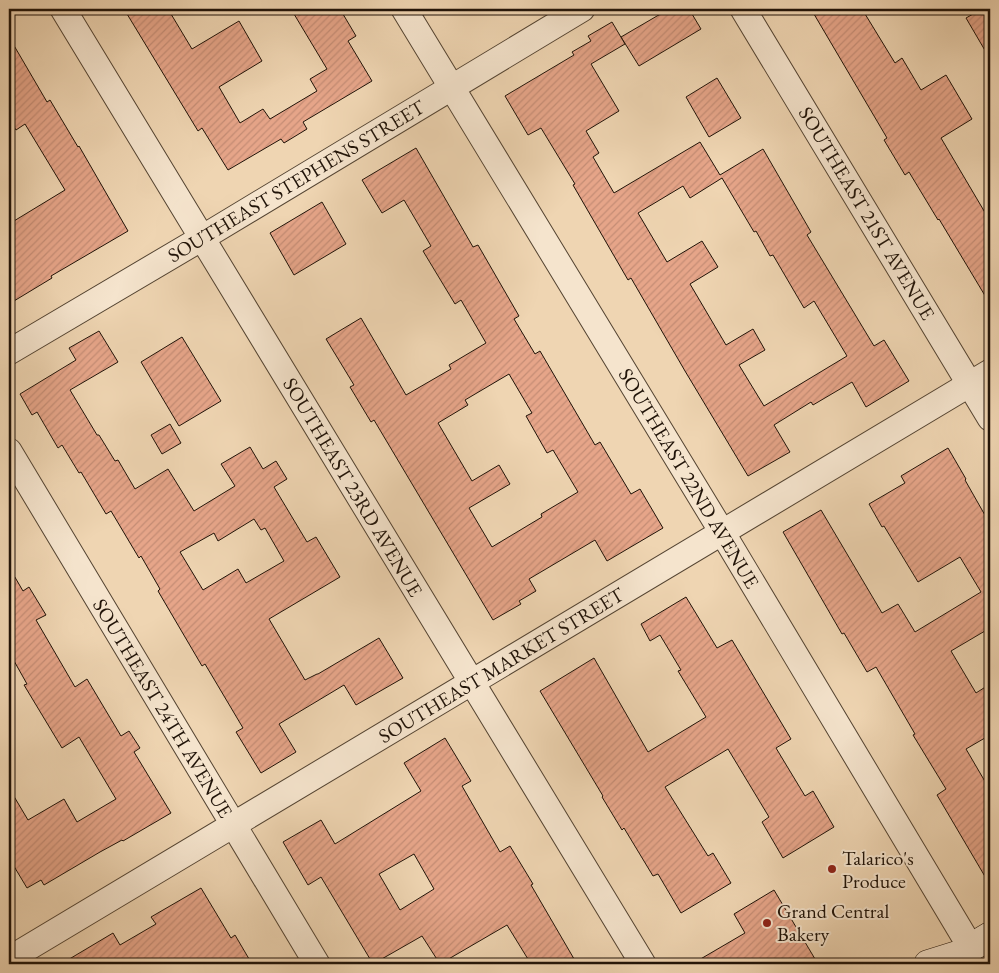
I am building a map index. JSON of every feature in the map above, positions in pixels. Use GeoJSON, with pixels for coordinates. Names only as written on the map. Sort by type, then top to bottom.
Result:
{"type":"FeatureCollection","features":[{"type":"Feature","properties":{"kind":"main road"},"geometry":{"type":"LineString","coordinates":[[928,964],[968,951]]}},
{"type":"Feature","properties":{"kind":"street","name":"SOUTHEAST 23RD AVENUE"},"geometry":{"type":"LineString","coordinates":[[64,9],[643,964]]}},
{"type":"Feature","properties":{"kind":"street","name":"SOUTHEAST 22ND AVENUE"},"geometry":{"type":"LineString","coordinates":[[404,9],[722,532],[968,951]]}},
{"type":"Feature","properties":{"kind":"street","name":"SOUTHEAST STEPHENS STREET"},"geometry":{"type":"LineString","coordinates":[[9,352],[582,9]]}},
{"type":"Feature","properties":{"kind":"street","name":"SOUTHEAST 21ST AVENUE"},"geometry":{"type":"LineString","coordinates":[[743,9],[980,378],[990,418]]}},
{"type":"Feature","properties":{"kind":"street","name":"SOUTHEAST MARKET STREET"},"geometry":{"type":"LineString","coordinates":[[12,959],[980,378]]}},
{"type":"Feature","properties":{"kind":"street","name":"SOUTHEAST 24TH AVENUE"},"geometry":{"type":"LineString","coordinates":[[9,451],[317,964]]}},
{"type":"Feature","properties":{"kind":"building"},"geometry":{"type":"Polygon","coordinates":[[[124,9],[168,9],[192,49],[239,21],[262,61],[219,87],[240,123],[263,109],[270,119],[317,91],[310,79],[327,69],[291,9],[340,9],[356,36],[348,41],[372,81],[303,122],[307,129],[284,143],[281,139],[228,170],[202,128],[198,131],[124,9]]]}},
{"type":"Feature","properties":{"kind":"building"},"geometry":{"type":"Polygon","coordinates":[[[669,9],[689,9],[701,29],[639,66],[621,37],[669,9]]]}},
{"type":"Feature","properties":{"kind":"building"},"geometry":{"type":"Polygon","coordinates":[[[811,9],[862,9],[895,63],[902,58],[921,90],[946,75],[972,119],[941,138],[990,221],[990,304],[909,172],[905,175],[884,140],[887,138],[811,9]]]}},
{"type":"Feature","properties":{"kind":"building"},"geometry":{"type":"Polygon","coordinates":[[[982,9],[990,9],[990,59],[966,18],[982,9]]]}},
{"type":"Feature","properties":{"kind":"building"},"geometry":{"type":"Polygon","coordinates":[[[612,22],[625,44],[591,64],[619,111],[586,131],[599,153],[593,157],[614,193],[700,142],[720,175],[763,149],[811,232],[807,235],[874,346],[884,340],[909,381],[866,407],[852,382],[813,405],[811,402],[774,425],[790,452],[748,476],[631,278],[628,280],[573,185],[575,184],[541,128],[528,135],[505,96],[574,55],[572,52],[591,41],[588,36],[612,22]],[[722,178],[690,198],[683,186],[638,213],[667,262],[702,241],[718,267],[690,284],[726,345],[753,329],[765,350],[739,365],[764,406],[847,356],[814,301],[804,308],[773,255],[770,256],[756,231],[754,232],[722,178]]]}},
{"type":"Feature","properties":{"kind":"building"},"geometry":{"type":"Polygon","coordinates":[[[9,37],[47,102],[50,100],[79,146],[128,231],[51,276],[52,278],[9,304],[9,224],[65,190],[25,124],[16,130],[9,119],[9,37]]]}},
{"type":"Feature","properties":{"kind":"building"},"geometry":{"type":"Polygon","coordinates":[[[717,78],[741,118],[709,137],[686,97],[717,78]]]}},
{"type":"Feature","properties":{"kind":"building"},"geometry":{"type":"Polygon","coordinates":[[[416,148],[473,247],[478,245],[519,316],[514,319],[535,354],[540,351],[595,445],[600,442],[631,494],[640,489],[663,528],[607,561],[595,540],[529,579],[536,591],[519,601],[521,604],[493,620],[374,420],[371,422],[350,387],[354,385],[326,339],[361,318],[406,395],[451,369],[449,365],[486,343],[461,300],[455,304],[423,251],[431,246],[404,200],[382,213],[362,180],[416,148]],[[509,374],[465,400],[468,405],[438,423],[472,481],[499,465],[510,484],[469,508],[492,547],[542,517],[541,514],[578,492],[553,450],[547,453],[526,416],[532,413],[509,374]]]}},
{"type":"Feature","properties":{"kind":"building"},"geometry":{"type":"Polygon","coordinates":[[[322,202],[346,244],[294,275],[270,233],[322,202]]]}},
{"type":"Feature","properties":{"kind":"building"},"geometry":{"type":"Polygon","coordinates":[[[99,331],[118,362],[70,390],[97,435],[99,435],[115,461],[118,460],[135,489],[168,469],[194,511],[235,486],[221,464],[250,447],[263,469],[276,461],[287,479],[274,487],[307,542],[316,537],[340,577],[269,619],[305,680],[379,638],[403,678],[356,705],[344,685],[279,724],[296,752],[261,773],[236,732],[243,728],[205,664],[202,666],[158,591],[160,589],[141,556],[139,558],[111,511],[106,514],[81,472],[79,473],[62,445],[58,448],[37,412],[32,415],[20,394],[76,360],[69,348],[99,331]],[[254,519],[218,541],[214,533],[180,552],[203,590],[238,569],[246,583],[284,561],[265,528],[261,530],[254,519]]]}},
{"type":"Feature","properties":{"kind":"building"},"geometry":{"type":"Polygon","coordinates":[[[182,337],[221,401],[179,426],[141,362],[182,337]]]}},
{"type":"Feature","properties":{"kind":"building"},"geometry":{"type":"Polygon","coordinates":[[[170,424],[181,443],[162,454],[151,435],[170,424]]]}},
{"type":"Feature","properties":{"kind":"building"},"geometry":{"type":"Polygon","coordinates":[[[948,448],[990,524],[990,628],[951,651],[976,693],[990,684],[990,735],[966,749],[990,790],[990,885],[937,795],[946,789],[913,735],[915,734],[876,667],[867,672],[844,633],[842,634],[783,532],[821,510],[882,613],[898,604],[915,632],[981,592],[960,557],[918,582],[869,504],[905,483],[901,476],[948,448]]]}},
{"type":"Feature","properties":{"kind":"building"},"geometry":{"type":"Polygon","coordinates":[[[9,567],[23,591],[29,587],[46,615],[36,620],[75,687],[87,679],[121,736],[129,731],[140,748],[134,752],[171,813],[44,885],[41,880],[27,888],[9,858],[9,788],[28,820],[64,799],[77,822],[116,799],[79,737],[62,748],[24,685],[27,684],[9,652],[9,567]]]}},
{"type":"Feature","properties":{"kind":"building"},"geometry":{"type":"Polygon","coordinates":[[[686,597],[717,648],[732,640],[791,739],[776,748],[805,796],[813,791],[834,827],[783,858],[762,822],[769,817],[728,749],[665,787],[708,856],[713,853],[731,883],[681,913],[658,874],[653,876],[624,828],[622,830],[540,691],[594,658],[648,752],[706,717],[678,671],[681,670],[660,635],[650,641],[641,624],[686,597]]]}},
{"type":"Feature","properties":{"kind":"building"},"geometry":{"type":"Polygon","coordinates":[[[445,738],[471,781],[462,786],[500,852],[510,846],[577,964],[531,964],[507,925],[440,964],[422,936],[373,964],[321,877],[308,885],[283,842],[321,820],[335,844],[421,791],[404,763],[445,738]],[[414,854],[379,874],[400,910],[434,889],[414,854]]]}},
{"type":"Feature","properties":{"kind":"building"},"geometry":{"type":"Polygon","coordinates":[[[201,888],[231,938],[235,935],[252,964],[61,964],[113,933],[120,945],[156,924],[151,917],[201,888]]]}},
{"type":"Feature","properties":{"kind":"building","name":"Grand Central Bakery"},"geometry":{"type":"Polygon","coordinates":[[[774,890],[818,964],[692,964],[745,933],[734,914],[774,890]]]}},
{"type":"Feature","properties":{"kind":"place","name":"Talarico's Produce"},"geometry":{"type":"Point","coordinates":[832,869]}},
{"type":"Feature","properties":{"kind":"place","name":"Grand Central Bakery"},"geometry":{"type":"Point","coordinates":[767,923]}}]}
